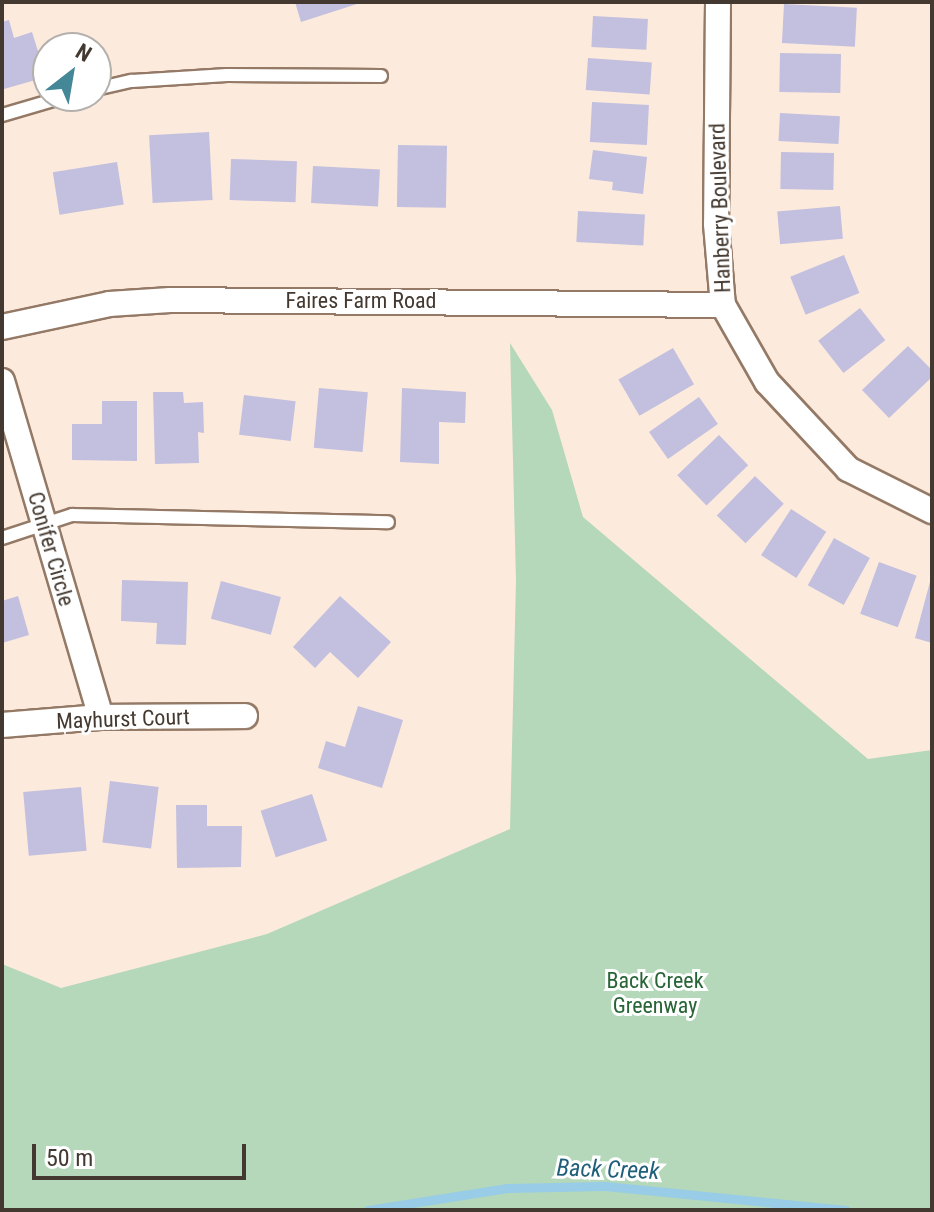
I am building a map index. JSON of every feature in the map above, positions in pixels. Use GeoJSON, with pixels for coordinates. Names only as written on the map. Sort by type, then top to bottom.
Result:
{"type":"FeatureCollection","features":[{"type":"Feature","properties":{"kind":"street","name":"Hanberry Boulevard"},"geometry":{"type":"LineString","coordinates":[[718,2],[716,224],[723,305],[767,382],[848,469],[932,511]]}},
{"type":"Feature","properties":{"kind":"street","name":"Faires Farm Road"},"geometry":{"type":"LineString","coordinates":[[2,327],[109,304],[170,300],[723,305]]}},
{"type":"Feature","properties":{"kind":"street","name":"Conifer Circle"},"geometry":{"type":"LineString","coordinates":[[2,381],[101,717]]}},
{"type":"Feature","properties":{"kind":"street","name":"Mayhurst Court"},"geometry":{"type":"LineString","coordinates":[[2,725],[101,717],[245,716]]}},
{"type":"Feature","properties":{"kind":"lane"},"geometry":{"type":"LineString","coordinates":[[112,85],[132,81],[227,75],[381,76]]}},
{"type":"Feature","properties":{"kind":"lane"},"geometry":{"type":"LineString","coordinates":[[2,115],[32,106]]}},
{"type":"Feature","properties":{"kind":"lane"},"geometry":{"type":"LineString","coordinates":[[2,538],[72,515],[388,522]]}},
{"type":"Feature","properties":{"kind":"green space","name":"Back Creek Greenway"},"geometry":{"type":"Polygon","coordinates":[[[510,343],[552,410],[583,517],[868,759],[932,750],[932,1210],[2,1210],[2,964],[61,988],[267,934],[510,829],[516,581],[510,343]]]}},
{"type":"Feature","properties":{"kind":"building"},"geometry":{"type":"Polygon","coordinates":[[[295,2],[360,2],[360,3],[301,22],[295,2]]]}},
{"type":"Feature","properties":{"kind":"building"},"geometry":{"type":"Polygon","coordinates":[[[784,4],[857,8],[855,47],[782,43],[784,4]]]}},
{"type":"Feature","properties":{"kind":"building"},"geometry":{"type":"Polygon","coordinates":[[[593,16],[648,19],[646,50],[591,47],[593,16]]]}},
{"type":"Feature","properties":{"kind":"building"},"geometry":{"type":"Polygon","coordinates":[[[9,20],[14,38],[32,32],[32,81],[4,89],[2,22],[9,20]]]}},
{"type":"Feature","properties":{"kind":"building"},"geometry":{"type":"Polygon","coordinates":[[[780,53],[841,54],[840,93],[779,92],[780,53]]]}},
{"type":"Feature","properties":{"kind":"building"},"geometry":{"type":"Polygon","coordinates":[[[588,58],[652,62],[650,94],[586,90],[588,58]]]}},
{"type":"Feature","properties":{"kind":"building"},"geometry":{"type":"Polygon","coordinates":[[[592,102],[649,105],[647,145],[590,142],[592,102]]]}},
{"type":"Feature","properties":{"kind":"building"},"geometry":{"type":"Polygon","coordinates":[[[780,113],[840,116],[838,144],[779,141],[780,113]]]}},
{"type":"Feature","properties":{"kind":"building"},"geometry":{"type":"Polygon","coordinates":[[[209,132],[213,200],[153,203],[149,135],[209,132]]]}},
{"type":"Feature","properties":{"kind":"building"},"geometry":{"type":"Polygon","coordinates":[[[398,145],[447,146],[446,208],[397,207],[398,145]]]}},
{"type":"Feature","properties":{"kind":"building"},"geometry":{"type":"Polygon","coordinates":[[[593,150],[647,157],[643,194],[612,190],[613,182],[589,179],[593,150]]]}},
{"type":"Feature","properties":{"kind":"building"},"geometry":{"type":"Polygon","coordinates":[[[781,152],[834,153],[833,190],[780,189],[781,152]]]}},
{"type":"Feature","properties":{"kind":"building"},"geometry":{"type":"Polygon","coordinates":[[[231,159],[297,161],[296,202],[230,200],[231,159]]]}},
{"type":"Feature","properties":{"kind":"building"},"geometry":{"type":"Polygon","coordinates":[[[117,162],[124,204],[60,215],[53,172],[117,162]]]}},
{"type":"Feature","properties":{"kind":"building"},"geometry":{"type":"Polygon","coordinates":[[[313,166],[380,170],[378,206],[311,203],[313,166]]]}},
{"type":"Feature","properties":{"kind":"building"},"geometry":{"type":"Polygon","coordinates":[[[840,206],[843,239],[780,244],[777,211],[840,206]]]}},
{"type":"Feature","properties":{"kind":"building"},"geometry":{"type":"Polygon","coordinates":[[[578,211],[645,215],[643,245],[576,242],[578,211]]]}},
{"type":"Feature","properties":{"kind":"building"},"geometry":{"type":"Polygon","coordinates":[[[844,255],[859,293],[806,315],[790,277],[844,255]]]}},
{"type":"Feature","properties":{"kind":"building"},"geometry":{"type":"Polygon","coordinates":[[[860,308],[885,340],[843,373],[818,341],[860,308]]]}},
{"type":"Feature","properties":{"kind":"building"},"geometry":{"type":"Polygon","coordinates":[[[908,346],[932,370],[932,377],[889,418],[862,390],[908,346]]]}},
{"type":"Feature","properties":{"kind":"building"},"geometry":{"type":"Polygon","coordinates":[[[673,348],[694,384],[639,416],[618,380],[673,348]]]}},
{"type":"Feature","properties":{"kind":"building"},"geometry":{"type":"Polygon","coordinates":[[[319,388],[368,392],[363,452],[314,448],[319,388]]]}},
{"type":"Feature","properties":{"kind":"building"},"geometry":{"type":"Polygon","coordinates":[[[402,388],[466,392],[465,423],[439,422],[439,464],[400,462],[402,388]]]}},
{"type":"Feature","properties":{"kind":"building"},"geometry":{"type":"Polygon","coordinates":[[[153,392],[183,392],[184,403],[203,402],[204,433],[198,432],[199,463],[155,464],[153,392]]]}},
{"type":"Feature","properties":{"kind":"building"},"geometry":{"type":"Polygon","coordinates":[[[244,395],[296,401],[291,441],[239,435],[244,395]]]}},
{"type":"Feature","properties":{"kind":"building"},"geometry":{"type":"Polygon","coordinates":[[[699,397],[718,424],[668,459],[649,432],[699,397]]]}},
{"type":"Feature","properties":{"kind":"building"},"geometry":{"type":"Polygon","coordinates":[[[102,401],[137,401],[137,461],[72,460],[72,424],[102,424],[102,401]]]}},
{"type":"Feature","properties":{"kind":"building"},"geometry":{"type":"Polygon","coordinates":[[[719,435],[748,465],[706,506],[677,475],[719,435]]]}},
{"type":"Feature","properties":{"kind":"building"},"geometry":{"type":"Polygon","coordinates":[[[755,476],[784,504],[746,543],[717,516],[755,476]]]}},
{"type":"Feature","properties":{"kind":"building"},"geometry":{"type":"Polygon","coordinates":[[[791,509],[826,532],[796,578],[761,555],[791,509]]]}},
{"type":"Feature","properties":{"kind":"building"},"geometry":{"type":"Polygon","coordinates":[[[834,538],[870,558],[844,605],[808,585],[834,538]]]}},
{"type":"Feature","properties":{"kind":"building"},"geometry":{"type":"Polygon","coordinates":[[[879,562],[917,576],[898,627],[860,614],[879,562]]]}},
{"type":"Feature","properties":{"kind":"building"},"geometry":{"type":"Polygon","coordinates":[[[932,579],[932,643],[915,638],[932,579]]]}},
{"type":"Feature","properties":{"kind":"building"},"geometry":{"type":"Polygon","coordinates":[[[122,580],[188,582],[186,645],[156,644],[157,623],[121,621],[122,580]]]}},
{"type":"Feature","properties":{"kind":"building"},"geometry":{"type":"Polygon","coordinates":[[[221,581],[281,597],[271,635],[211,619],[221,581]]]}},
{"type":"Feature","properties":{"kind":"building"},"geometry":{"type":"Polygon","coordinates":[[[18,596],[29,635],[2,643],[2,601],[18,596]]]}},
{"type":"Feature","properties":{"kind":"building"},"geometry":{"type":"Polygon","coordinates":[[[340,596],[391,642],[358,678],[330,652],[315,668],[293,647],[340,596]]]}},
{"type":"Feature","properties":{"kind":"building"},"geometry":{"type":"Polygon","coordinates":[[[358,706],[403,720],[382,788],[318,768],[326,741],[345,747],[358,706]]]}},
{"type":"Feature","properties":{"kind":"building"},"geometry":{"type":"Polygon","coordinates":[[[110,781],[159,787],[151,849],[102,843],[110,781]]]}},
{"type":"Feature","properties":{"kind":"building"},"geometry":{"type":"Polygon","coordinates":[[[81,787],[87,851],[29,856],[23,792],[81,787]]]}},
{"type":"Feature","properties":{"kind":"building"},"geometry":{"type":"Polygon","coordinates":[[[312,794],[327,841],[276,857],[261,811],[312,794]]]}},
{"type":"Feature","properties":{"kind":"building"},"geometry":{"type":"Polygon","coordinates":[[[176,805],[207,805],[207,826],[242,826],[241,867],[177,868],[176,805]]]}},
{"type":"Feature","properties":{"kind":"waterway","name":"Back Creek"},"geometry":{"type":"LineString","coordinates":[[368,1210],[507,1188],[605,1186],[846,1210]]}}]}
